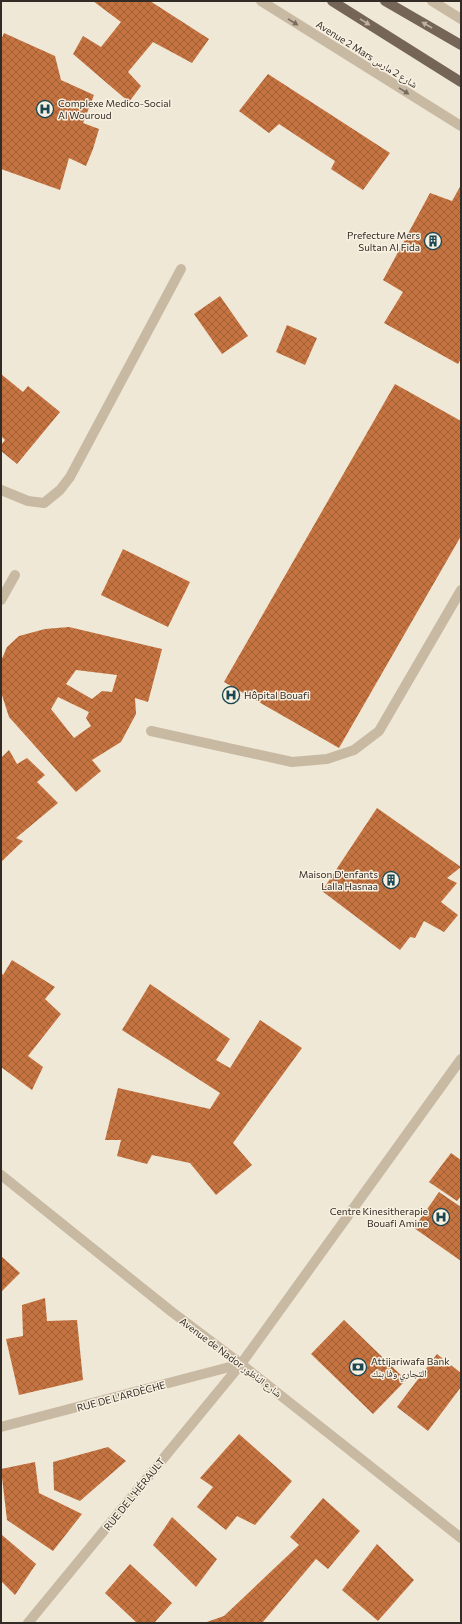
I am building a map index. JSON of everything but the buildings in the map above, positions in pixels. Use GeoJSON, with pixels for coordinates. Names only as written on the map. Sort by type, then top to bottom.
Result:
{"type":"FeatureCollection","features":[{"type":"Feature","properties":{"kind":"main road"},"geometry":{"type":"LineString","coordinates":[[332,1],[461,82]]}},
{"type":"Feature","properties":{"kind":"main road"},"geometry":{"type":"LineString","coordinates":[[385,1],[461,45]]}},
{"type":"Feature","properties":{"kind":"street","name":"Avenue 2 Mars شارع 2 مارس"},"geometry":{"type":"LineString","coordinates":[[261,1],[461,126]]}},
{"type":"Feature","properties":{"kind":"street"},"geometry":{"type":"LineString","coordinates":[[432,1],[461,19]]}},
{"type":"Feature","properties":{"kind":"street"},"geometry":{"type":"LineString","coordinates":[[1,490],[28,501],[44,503],[60,490],[70,477],[181,269]]}},
{"type":"Feature","properties":{"kind":"street"},"geometry":{"type":"LineString","coordinates":[[1,600],[15,575]]}},
{"type":"Feature","properties":{"kind":"street"},"geometry":{"type":"LineString","coordinates":[[151,731],[292,762],[327,759],[354,750],[379,731],[461,592]]}},
{"type":"Feature","properties":{"kind":"street","name":"RUE DE L'HÉRAULT"},"geometry":{"type":"LineString","coordinates":[[28,1623],[241,1364],[461,1059]]}},
{"type":"Feature","properties":{"kind":"street","name":"Avenue de Nador شارع الناظور"},"geometry":{"type":"LineString","coordinates":[[1,1175],[172,1312],[460,1534]]}},
{"type":"Feature","properties":{"kind":"street","name":"RUE DE L'ARDÈCHE"},"geometry":{"type":"LineString","coordinates":[[1,1427],[241,1364]]}},
{"type":"Feature","properties":{"kind":"place","name":"Complexe Medico-Social Al Wouroud"},"geometry":{"type":"Point","coordinates":[45,109]}},
{"type":"Feature","properties":{"kind":"place","name":"Prefecture Mers Sultan Al Fida"},"geometry":{"type":"Point","coordinates":[433,241]}},
{"type":"Feature","properties":{"kind":"place","name":"Hôpital Bouafi"},"geometry":{"type":"Point","coordinates":[231,695]}},
{"type":"Feature","properties":{"kind":"place","name":"Maison D'enfants Lalla Hasnaa"},"geometry":{"type":"Point","coordinates":[391,880]}},
{"type":"Feature","properties":{"kind":"place","name":"Centre Kinesitherapie Bouafi Amine"},"geometry":{"type":"Point","coordinates":[441,1217]}},
{"type":"Feature","properties":{"kind":"place","name":"Attijariwafa Bank التجاري وفا بنك"},"geometry":{"type":"Point","coordinates":[358,1367]}}]}
